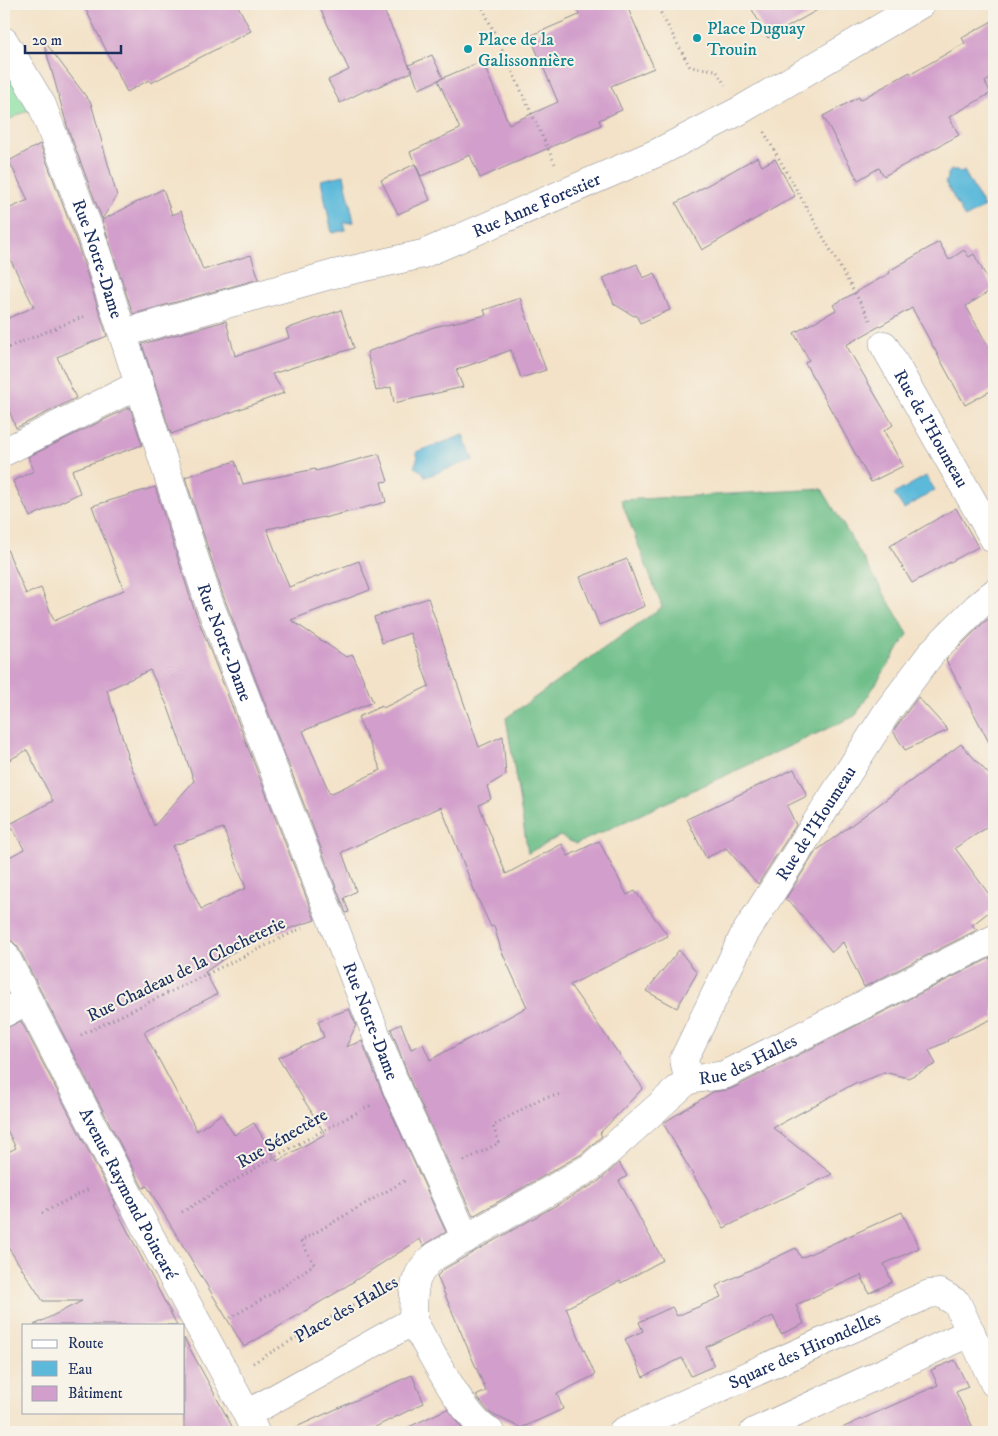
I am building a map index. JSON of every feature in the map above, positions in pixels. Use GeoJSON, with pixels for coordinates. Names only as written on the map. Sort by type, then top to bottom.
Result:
{"type":"FeatureCollection","features":[{"type":"Feature","properties":{"kind":"street","name":"Rue Anne Forestier"},"geometry":{"type":"LineString","coordinates":[[123,333],[334,274],[423,254],[659,152],[748,106],[921,4]]}},
{"type":"Feature","properties":{"kind":"street","name":"Rue Notre-Dame"},"geometry":{"type":"LineString","coordinates":[[4,41],[42,105],[91,235],[208,600],[398,1091],[466,1238]]}},
{"type":"Feature","properties":{"kind":"street","name":"Rue de l'Houmeau"},"geometry":{"type":"LineString","coordinates":[[884,345],[994,539]]}},
{"type":"Feature","properties":{"kind":"street"},"geometry":{"type":"LineString","coordinates":[[4,452],[140,384]]}},
{"type":"Feature","properties":{"kind":"street","name":"Rue de l'Houmeau"},"geometry":{"type":"LineString","coordinates":[[688,1080],[684,1059],[744,935],[887,712],[933,651],[977,607],[994,593]]}},
{"type":"Feature","properties":{"kind":"street","name":"Rue des Halles"},"geometry":{"type":"LineString","coordinates":[[420,1270],[435,1256],[591,1167],[688,1080],[724,1075],[994,939]]}},
{"type":"Feature","properties":{"kind":"street","name":"Avenue Raymond Poincaré"},"geometry":{"type":"LineString","coordinates":[[4,954],[118,1174],[251,1423]]}},
{"type":"Feature","properties":{"kind":"street"},"geometry":{"type":"LineString","coordinates":[[4,1013],[28,1000]]}},
{"type":"Feature","properties":{"kind":"street","name":"Place des Halles"},"geometry":{"type":"LineString","coordinates":[[413,1321],[414,1282],[420,1270]]}},
{"type":"Feature","properties":{"kind":"street","name":"Square des Hirondelles"},"geometry":{"type":"LineString","coordinates":[[622,1432],[929,1294],[940,1293],[957,1303],[994,1384]]}},
{"type":"Feature","properties":{"kind":"street"},"geometry":{"type":"LineString","coordinates":[[251,1423],[413,1321],[461,1402],[485,1430]]}},
{"type":"Feature","properties":{"kind":"street"},"geometry":{"type":"LineString","coordinates":[[754,1432],[971,1332]]}},
{"type":"Feature","properties":{"kind":"path"},"geometry":{"type":"LineString","coordinates":[[481,4],[555,164]]}},
{"type":"Feature","properties":{"kind":"path"},"geometry":{"type":"LineString","coordinates":[[656,4],[690,67],[716,70],[724,82]]}},
{"type":"Feature","properties":{"kind":"path"},"geometry":{"type":"LineString","coordinates":[[748,106],[808,208],[884,345]]}},
{"type":"Feature","properties":{"kind":"path"},"geometry":{"type":"LineString","coordinates":[[4,349],[114,304]]}},
{"type":"Feature","properties":{"kind":"path","name":"Rue Chadeau de la Clocheterie"},"geometry":{"type":"LineString","coordinates":[[54,1048],[330,914]]}},
{"type":"Feature","properties":{"kind":"path","name":"Rue Sénectère"},"geometry":{"type":"LineString","coordinates":[[182,1212],[274,1157],[398,1091]]}},
{"type":"Feature","properties":{"kind":"path"},"geometry":{"type":"LineString","coordinates":[[203,1334],[280,1288],[314,1264],[301,1241],[434,1170],[499,1143],[493,1126],[540,1100],[563,1094]]}},
{"type":"Feature","properties":{"kind":"path"},"geometry":{"type":"LineString","coordinates":[[42,1214],[118,1174]]}},
{"type":"Feature","properties":{"kind":"path","name":"Place des Halles"},"geometry":{"type":"LineString","coordinates":[[227,1378],[394,1280],[420,1270]]}},
{"type":"Feature","properties":{"kind":"green space"},"geometry":{"type":"Polygon","coordinates":[[[4,66],[30,109],[4,122],[4,66]]]}},
{"type":"Feature","properties":{"kind":"green space"},"geometry":{"type":"Polygon","coordinates":[[[822,489],[908,634],[855,716],[576,844],[560,836],[528,853],[506,718],[662,607],[621,500],[822,489]]]}},
{"type":"Feature","properties":{"kind":"water"},"geometry":{"type":"Polygon","coordinates":[[[951,170],[957,170],[961,173],[964,171],[984,207],[965,218],[945,182],[951,170]]]}},
{"type":"Feature","properties":{"kind":"water"},"geometry":{"type":"Polygon","coordinates":[[[344,175],[354,222],[344,223],[346,230],[332,233],[321,180],[344,175]]]}},
{"type":"Feature","properties":{"kind":"water"},"geometry":{"type":"Polygon","coordinates":[[[464,435],[473,460],[425,477],[423,472],[414,467],[418,457],[416,452],[464,435]]]}},
{"type":"Feature","properties":{"kind":"water"},"geometry":{"type":"Polygon","coordinates":[[[926,476],[935,490],[904,509],[894,494],[926,476]]]}},
{"type":"Feature","properties":{"kind":"building"},"geometry":{"type":"Polygon","coordinates":[[[83,4],[237,4],[251,31],[151,83],[149,80],[127,92],[83,4]]]}},
{"type":"Feature","properties":{"kind":"building"},"geometry":{"type":"Polygon","coordinates":[[[318,4],[381,4],[412,72],[368,91],[368,89],[340,103],[328,80],[349,70],[318,4]]]}},
{"type":"Feature","properties":{"kind":"building"},"geometry":{"type":"Polygon","coordinates":[[[574,4],[626,4],[654,68],[611,86],[622,110],[599,120],[601,125],[480,178],[470,155],[421,176],[410,152],[460,129],[438,80],[482,61],[509,124],[558,102],[530,36],[579,15],[574,4]]]}},
{"type":"Feature","properties":{"kind":"building"},"geometry":{"type":"Polygon","coordinates":[[[749,4],[828,4],[768,38],[749,4]]]}},
{"type":"Feature","properties":{"kind":"building"},"geometry":{"type":"Polygon","coordinates":[[[994,20],[994,76],[985,82],[991,93],[949,117],[959,135],[884,176],[879,168],[858,180],[823,116],[859,97],[860,100],[910,72],[911,74],[965,43],[962,38],[994,20]]]}},
{"type":"Feature","properties":{"kind":"building"},"geometry":{"type":"Polygon","coordinates":[[[45,42],[91,103],[117,196],[102,219],[68,129],[45,42]]]}},
{"type":"Feature","properties":{"kind":"building"},"geometry":{"type":"Polygon","coordinates":[[[432,55],[443,78],[419,89],[409,65],[432,55]]]}},
{"type":"Feature","properties":{"kind":"building"},"geometry":{"type":"Polygon","coordinates":[[[40,144],[76,240],[107,336],[57,357],[76,398],[16,428],[4,398],[4,320],[34,307],[4,247],[4,211],[28,200],[9,161],[40,144]]]}},
{"type":"Feature","properties":{"kind":"building"},"geometry":{"type":"Polygon","coordinates":[[[757,157],[762,166],[775,159],[795,196],[702,250],[676,203],[757,157]]]}},
{"type":"Feature","properties":{"kind":"building"},"geometry":{"type":"Polygon","coordinates":[[[415,164],[430,200],[398,214],[381,180],[415,164]]]}},
{"type":"Feature","properties":{"kind":"building"},"geometry":{"type":"Polygon","coordinates":[[[163,189],[172,215],[181,211],[203,270],[251,255],[259,279],[133,314],[102,220],[163,189]]]}},
{"type":"Feature","properties":{"kind":"building"},"geometry":{"type":"Polygon","coordinates":[[[939,242],[949,260],[964,250],[969,257],[974,254],[993,289],[966,306],[994,357],[994,389],[965,405],[912,308],[846,345],[893,425],[884,431],[903,466],[871,482],[805,363],[809,360],[794,333],[836,310],[833,305],[890,273],[889,271],[939,242]]]}},
{"type":"Feature","properties":{"kind":"building"},"geometry":{"type":"Polygon","coordinates":[[[637,264],[643,278],[655,273],[670,310],[640,323],[636,315],[634,316],[614,304],[603,278],[637,264]]]}},
{"type":"Feature","properties":{"kind":"building"},"geometry":{"type":"Polygon","coordinates":[[[520,298],[546,370],[521,378],[511,350],[456,370],[463,387],[394,403],[391,387],[376,391],[367,352],[434,327],[486,315],[484,310],[520,298]]]}},
{"type":"Feature","properties":{"kind":"building"},"geometry":{"type":"Polygon","coordinates":[[[341,310],[354,348],[272,374],[284,393],[171,434],[142,344],[226,321],[235,356],[289,338],[286,329],[341,310]]]}},
{"type":"Feature","properties":{"kind":"building"},"geometry":{"type":"Polygon","coordinates":[[[130,407],[142,445],[72,470],[80,493],[30,517],[13,481],[34,471],[28,457],[130,407]]]}},
{"type":"Feature","properties":{"kind":"building"},"geometry":{"type":"Polygon","coordinates":[[[379,454],[388,481],[381,482],[386,502],[324,518],[267,529],[289,587],[359,561],[370,590],[291,620],[346,657],[353,655],[373,702],[303,731],[330,794],[381,770],[358,717],[382,706],[383,708],[429,686],[410,633],[382,643],[374,617],[428,598],[479,747],[503,736],[506,775],[487,786],[491,799],[479,805],[506,874],[562,844],[568,856],[599,841],[627,895],[635,891],[668,936],[570,985],[643,1088],[600,1133],[602,1136],[582,1154],[473,1216],[412,1085],[391,1029],[401,1024],[411,1049],[423,1044],[430,1060],[527,1007],[501,950],[494,926],[491,927],[477,897],[441,807],[342,852],[356,891],[344,898],[349,912],[346,913],[223,595],[185,477],[235,461],[243,484],[315,469],[316,471],[379,454]]]}},
{"type":"Feature","properties":{"kind":"building"},"geometry":{"type":"Polygon","coordinates":[[[155,487],[193,606],[315,920],[273,934],[235,951],[205,972],[217,994],[144,1032],[197,1131],[221,1114],[234,1135],[254,1123],[277,1161],[325,1134],[278,1058],[324,1037],[318,1021],[349,1009],[356,1025],[346,1047],[362,1041],[384,1097],[446,1232],[423,1246],[420,1239],[334,1294],[244,1347],[147,1186],[143,1188],[18,947],[12,941],[4,939],[4,860],[24,849],[10,824],[53,801],[27,750],[4,763],[4,542],[26,594],[41,588],[54,621],[124,590],[92,506],[155,487]],[[150,670],[107,690],[127,755],[154,826],[194,781],[168,707],[150,670]],[[223,828],[172,846],[201,909],[246,888],[223,828]]]}},
{"type":"Feature","properties":{"kind":"building"},"geometry":{"type":"Polygon","coordinates":[[[956,508],[978,547],[912,583],[890,546],[956,508]]]}},
{"type":"Feature","properties":{"kind":"building"},"geometry":{"type":"Polygon","coordinates":[[[627,559],[645,606],[599,625],[580,577],[627,559]]]}},
{"type":"Feature","properties":{"kind":"building"},"geometry":{"type":"Polygon","coordinates":[[[994,615],[994,752],[946,660],[984,622],[994,615]]]}},
{"type":"Feature","properties":{"kind":"building"},"geometry":{"type":"Polygon","coordinates":[[[918,697],[948,730],[905,750],[893,731],[918,697]]]}},
{"type":"Feature","properties":{"kind":"building"},"geometry":{"type":"Polygon","coordinates":[[[961,744],[994,780],[994,823],[955,848],[994,901],[994,908],[972,925],[977,930],[864,987],[843,942],[832,952],[793,905],[785,900],[816,851],[961,744]]]}},
{"type":"Feature","properties":{"kind":"building"},"geometry":{"type":"Polygon","coordinates":[[[794,769],[807,796],[787,806],[796,825],[758,884],[726,848],[706,858],[687,819],[794,769]]]}},
{"type":"Feature","properties":{"kind":"building"},"geometry":{"type":"Polygon","coordinates":[[[679,950],[697,973],[677,1008],[646,991],[679,950]]]}},
{"type":"Feature","properties":{"kind":"building"},"geometry":{"type":"Polygon","coordinates":[[[994,956],[994,1018],[929,1050],[936,1064],[908,1078],[884,1072],[859,1084],[857,1082],[773,1128],[832,1174],[724,1228],[663,1123],[713,1092],[731,1089],[994,956]]]}},
{"type":"Feature","properties":{"kind":"building"},"geometry":{"type":"Polygon","coordinates":[[[21,1021],[176,1324],[36,1324],[82,1301],[43,1301],[4,1241],[4,1154],[16,1148],[4,1124],[4,1029],[21,1021]]]}},
{"type":"Feature","properties":{"kind":"building"},"geometry":{"type":"Polygon","coordinates":[[[619,1163],[627,1176],[619,1181],[663,1260],[621,1283],[620,1281],[566,1308],[595,1375],[557,1394],[563,1409],[521,1428],[490,1413],[476,1396],[486,1391],[437,1276],[444,1269],[599,1181],[619,1163]]]}},
{"type":"Feature","properties":{"kind":"building"},"geometry":{"type":"Polygon","coordinates":[[[902,1212],[919,1248],[884,1264],[892,1282],[869,1293],[861,1275],[796,1305],[804,1324],[781,1334],[773,1316],[706,1347],[714,1366],[691,1376],[682,1358],[643,1377],[625,1339],[643,1331],[639,1322],[672,1307],[677,1316],[721,1297],[716,1286],[796,1248],[801,1258],[902,1212]]]}},
{"type":"Feature","properties":{"kind":"building"},"geometry":{"type":"Polygon","coordinates":[[[185,1340],[235,1432],[184,1432],[185,1414],[185,1340]]]}},
{"type":"Feature","properties":{"kind":"building"},"geometry":{"type":"Polygon","coordinates":[[[955,1360],[968,1387],[956,1392],[975,1432],[833,1432],[938,1385],[931,1370],[955,1360]]]}},
{"type":"Feature","properties":{"kind":"building"},"geometry":{"type":"Polygon","coordinates":[[[412,1375],[424,1403],[365,1432],[285,1432],[412,1375]]]}},
{"type":"Feature","properties":{"kind":"building"},"geometry":{"type":"Polygon","coordinates":[[[447,1409],[464,1431],[398,1432],[447,1409]]]}},
{"type":"Feature","properties":{"kind":"place","name":"Place Duguay Trouin"},"geometry":{"type":"Point","coordinates":[697,38]}},
{"type":"Feature","properties":{"kind":"place","name":"Place de la Galissonnière"},"geometry":{"type":"Point","coordinates":[468,49]}}]}
